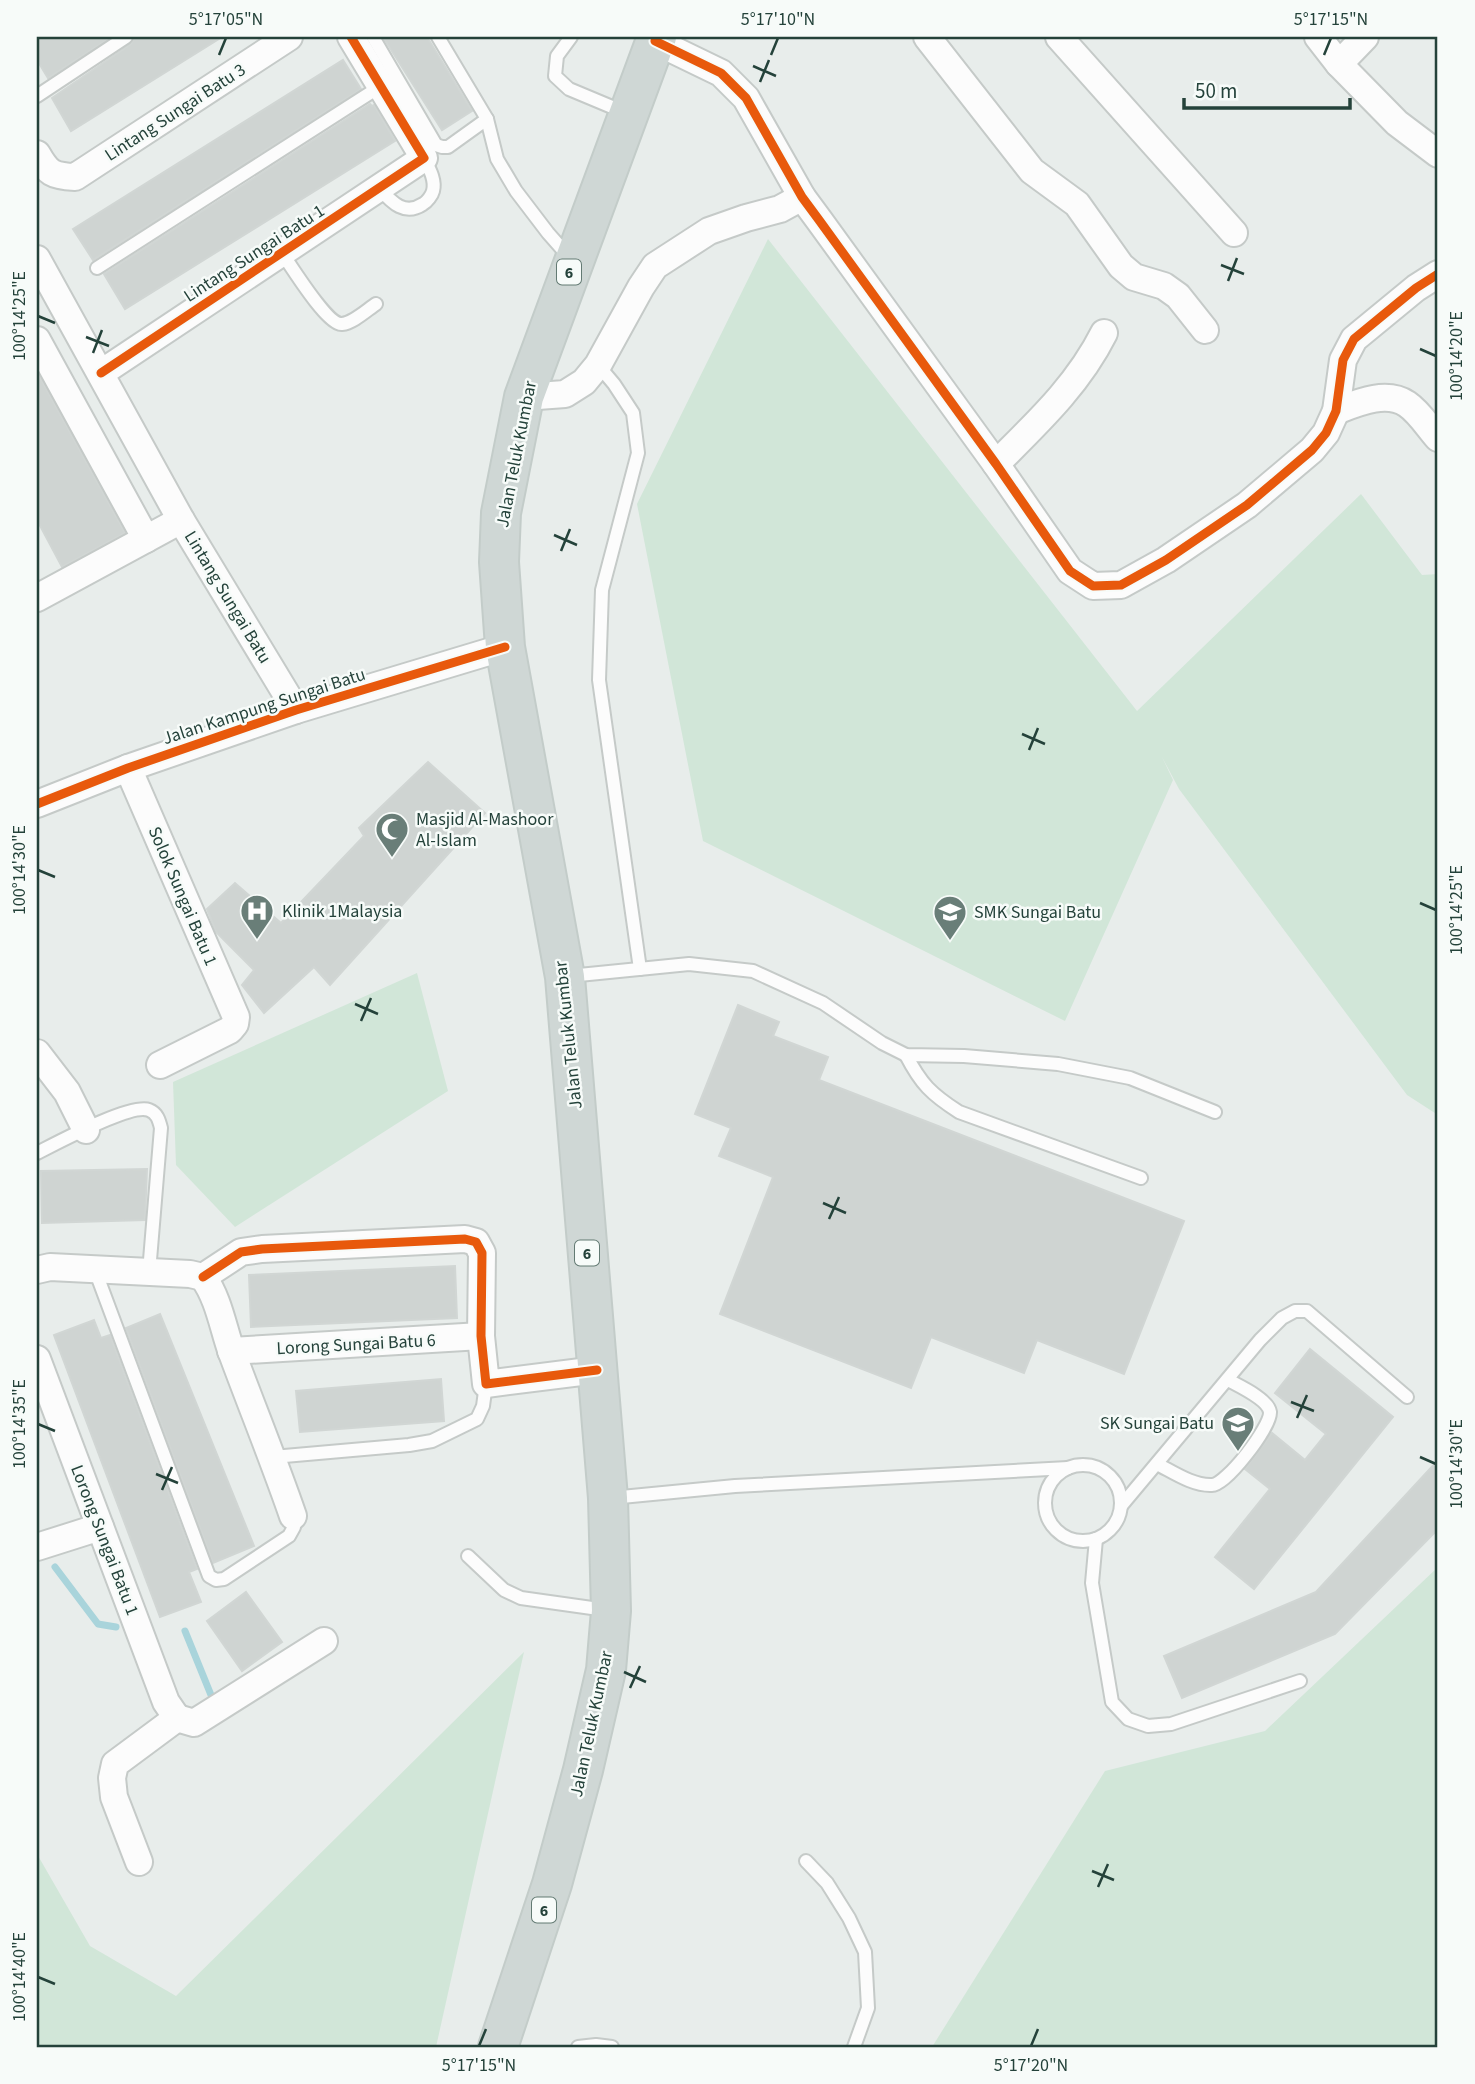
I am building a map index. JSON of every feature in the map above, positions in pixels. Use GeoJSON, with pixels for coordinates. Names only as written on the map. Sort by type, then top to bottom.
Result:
{"type":"FeatureCollection","features":[{"type":"Feature","properties":{"kind":"main road","name":"Jalan Teluk Kumbar"},"geometry":{"type":"LineString","coordinates":[[498,2047],[552,1884],[583,1770],[606,1670],[611,1611],[608,1499],[565,976],[505,647],[499,562],[501,513],[524,397],[628,114],[652,38]]}},
{"type":"Feature","properties":{"kind":"street","name":"Lintang Sungai Batu 3"},"geometry":{"type":"LineString","coordinates":[[37,153],[47,170],[59,177],[75,177],[289,37]]}},
{"type":"Feature","properties":{"kind":"street"},"geometry":{"type":"LineString","coordinates":[[351,37],[424,158]]}},
{"type":"Feature","properties":{"kind":"street"},"geometry":{"type":"LineString","coordinates":[[927,37],[1032,171],[1077,204],[1121,266],[1134,277],[1164,286],[1178,296],[1205,330]]}},
{"type":"Feature","properties":{"kind":"street"},"geometry":{"type":"LineString","coordinates":[[1059,37],[1234,233]]}},
{"type":"Feature","properties":{"kind":"street"},"geometry":{"type":"LineString","coordinates":[[1318,37],[1339,64],[1397,123],[1438,154]]}},
{"type":"Feature","properties":{"kind":"street"},"geometry":{"type":"LineString","coordinates":[[1339,64],[1365,37]]}},
{"type":"Feature","properties":{"kind":"street"},"geometry":{"type":"LineString","coordinates":[[652,38],[721,73],[746,97],[802,197],[1070,570],[1093,586],[1121,585],[1166,560],[1247,505],[1312,450],[1326,433],[1336,411],[1343,360],[1354,339],[1416,288],[1438,274]]}},
{"type":"Feature","properties":{"kind":"street","name":"Lintang Sungai Batu 1"},"geometry":{"type":"LineString","coordinates":[[101,373],[424,158]]}},
{"type":"Feature","properties":{"kind":"street"},"geometry":{"type":"LineString","coordinates":[[524,397],[565,394],[584,382],[598,365],[641,287],[656,266],[709,231],[780,209],[802,197]]}},
{"type":"Feature","properties":{"kind":"street","name":"Lintang Sungai Batu"},"geometry":{"type":"LineString","coordinates":[[37,259],[181,520],[296,710]]}},
{"type":"Feature","properties":{"kind":"street"},"geometry":{"type":"LineString","coordinates":[[996,464],[1069,389],[1092,357],[1104,333]]}},
{"type":"Feature","properties":{"kind":"street"},"geometry":{"type":"LineString","coordinates":[[37,340],[146,539]]}},
{"type":"Feature","properties":{"kind":"street"},"geometry":{"type":"LineString","coordinates":[[1336,411],[1356,403],[1389,397],[1408,405],[1438,438]]}},
{"type":"Feature","properties":{"kind":"street","name":"Lintang Sungai Batu"},"geometry":{"type":"LineString","coordinates":[[40,588],[181,520]]}},
{"type":"Feature","properties":{"kind":"street","name":"Jalan Kampung Sungai Batu"},"geometry":{"type":"LineString","coordinates":[[37,804],[128,768],[296,710],[505,647]]}},
{"type":"Feature","properties":{"kind":"street","name":"Solok Sungai Batu 1"},"geometry":{"type":"LineString","coordinates":[[128,768],[236,1017],[230,1030],[160,1065]]}},
{"type":"Feature","properties":{"kind":"street"},"geometry":{"type":"LineString","coordinates":[[37,1053],[67,1091],[86,1130]]}},
{"type":"Feature","properties":{"kind":"street"},"geometry":{"type":"LineString","coordinates":[[37,1270],[50,1267],[203,1277],[241,1252],[251,1250],[465,1239],[476,1242],[482,1253],[481,1336],[486,1384],[597,1370]]}},
{"type":"Feature","properties":{"kind":"street"},"geometry":{"type":"LineString","coordinates":[[203,1277],[211,1288],[231,1352],[273,1457],[293,1516]]}},
{"type":"Feature","properties":{"kind":"street","name":"Lorong Sungai Batu 6"},"geometry":{"type":"LineString","coordinates":[[231,1352],[481,1336]]}},
{"type":"Feature","properties":{"kind":"street","name":"Lorong Sungai Batu 1"},"geometry":{"type":"LineString","coordinates":[[37,1359],[166,1702],[177,1718]]}},
{"type":"Feature","properties":{"kind":"street"},"geometry":{"type":"LineString","coordinates":[[37,1547],[100,1527]]}},
{"type":"Feature","properties":{"kind":"street"},"geometry":{"type":"LineString","coordinates":[[139,1862],[114,1797],[112,1778],[116,1764],[177,1718],[194,1723],[324,1641]]}},
{"type":"Feature","properties":{"kind":"lane"},"geometry":{"type":"LineString","coordinates":[[37,96],[126,37]]}},
{"type":"Feature","properties":{"kind":"lane"},"geometry":{"type":"LineString","coordinates":[[373,37],[436,145],[449,147],[487,119]]}},
{"type":"Feature","properties":{"kind":"lane"},"geometry":{"type":"LineString","coordinates":[[439,37],[487,119],[497,159],[503,170],[548,233],[573,261]]}},
{"type":"Feature","properties":{"kind":"lane"},"geometry":{"type":"LineString","coordinates":[[571,37],[557,56],[555,76],[569,89],[628,114]]}},
{"type":"Feature","properties":{"kind":"lane"},"geometry":{"type":"LineString","coordinates":[[97,268],[381,86]]}},
{"type":"Feature","properties":{"kind":"lane"},"geometry":{"type":"LineString","coordinates":[[380,189],[401,208],[412,210],[426,203],[434,190],[432,175],[424,158]]}},
{"type":"Feature","properties":{"kind":"lane"},"geometry":{"type":"LineString","coordinates":[[282,253],[334,323],[347,323],[376,304]]}},
{"type":"Feature","properties":{"kind":"lane"},"geometry":{"type":"LineString","coordinates":[[598,365],[633,413],[638,453],[601,590],[600,680],[640,969]]}},
{"type":"Feature","properties":{"kind":"lane"},"geometry":{"type":"LineString","coordinates":[[565,976],[690,964],[753,971],[823,1003],[882,1043],[906,1055],[1058,1063],[1130,1078],[1215,1112]]}},
{"type":"Feature","properties":{"kind":"lane"},"geometry":{"type":"LineString","coordinates":[[906,1055],[916,1073],[935,1096],[959,1112],[1141,1178]]}},
{"type":"Feature","properties":{"kind":"lane"},"geometry":{"type":"LineString","coordinates":[[37,1153],[129,1111],[148,1110],[158,1118],[161,1128],[149,1272]]}},
{"type":"Feature","properties":{"kind":"lane"},"geometry":{"type":"LineString","coordinates":[[95,1270],[209,1576],[216,1580],[224,1579],[289,1536],[294,1528],[293,1516]]}},
{"type":"Feature","properties":{"kind":"lane"},"geometry":{"type":"LineString","coordinates":[[1068,1468],[1057,1474],[1049,1485],[1044,1498],[1045,1511],[1050,1523],[1059,1533],[1070,1539],[1096,1539],[1113,1526],[1121,1506],[1260,1340],[1282,1318],[1294,1311],[1307,1311],[1407,1396]]}},
{"type":"Feature","properties":{"kind":"lane"},"geometry":{"type":"LineString","coordinates":[[1157,1464],[1201,1485],[1216,1486],[1229,1476],[1268,1424],[1270,1411],[1264,1402],[1228,1380]]}},
{"type":"Feature","properties":{"kind":"lane"},"geometry":{"type":"LineString","coordinates":[[273,1457],[432,1441],[477,1419],[483,1406],[486,1384]]}},
{"type":"Feature","properties":{"kind":"lane"},"geometry":{"type":"LineString","coordinates":[[608,1499],[735,1486],[1068,1468],[1081,1465],[1094,1466],[1114,1481],[1120,1493],[1121,1506]]}},
{"type":"Feature","properties":{"kind":"lane"},"geometry":{"type":"LineString","coordinates":[[1096,1539],[1092,1583],[1112,1702],[1128,1719],[1147,1726],[1171,1724],[1300,1681]]}},
{"type":"Feature","properties":{"kind":"lane"},"geometry":{"type":"LineString","coordinates":[[468,1556],[504,1590],[521,1598],[611,1611]]}},
{"type":"Feature","properties":{"kind":"lane"},"geometry":{"type":"LineString","coordinates":[[806,1861],[827,1883],[849,1917],[864,1952],[868,2008],[854,2047]]}},
{"type":"Feature","properties":{"kind":"lane"},"geometry":{"type":"LineString","coordinates":[[578,2047],[612,2047]]}},
{"type":"Feature","properties":{"kind":"green space"},"geometry":{"type":"Polygon","coordinates":[[[768,239],[1137,711],[1361,494],[1422,575],[1438,574],[1438,1115],[1407,1095],[1179,789],[1162,757],[1173,780],[1065,1021],[703,841],[637,504],[768,239]]]}},
{"type":"Feature","properties":{"kind":"green space"},"geometry":{"type":"Polygon","coordinates":[[[417,973],[448,1091],[235,1227],[176,1165],[173,1082],[417,973]]]}},
{"type":"Feature","properties":{"kind":"green space"},"geometry":{"type":"Polygon","coordinates":[[[1438,1567],[1438,2047],[932,2047],[1105,1771],[1265,1731],[1438,1567]]]}},
{"type":"Feature","properties":{"kind":"green space"},"geometry":{"type":"Polygon","coordinates":[[[524,1652],[436,2047],[37,2047],[37,1854],[90,1946],[176,1996],[524,1652]]]}},
{"type":"Feature","properties":{"kind":"building"},"geometry":{"type":"Polygon","coordinates":[[[37,37],[111,37],[48,78],[37,60],[37,37]]]}},
{"type":"Feature","properties":{"kind":"building"},"geometry":{"type":"Polygon","coordinates":[[[135,37],[222,37],[71,131],[52,98],[131,44],[135,37]]]}},
{"type":"Feature","properties":{"kind":"building"},"geometry":{"type":"Polygon","coordinates":[[[383,37],[427,37],[472,111],[442,130],[383,37]]]}},
{"type":"Feature","properties":{"kind":"building"},"geometry":{"type":"Polygon","coordinates":[[[343,60],[361,89],[93,260],[73,229],[343,60]]]}},
{"type":"Feature","properties":{"kind":"building"},"geometry":{"type":"Polygon","coordinates":[[[370,104],[374,105],[395,141],[125,309],[104,274],[370,104]]]}},
{"type":"Feature","properties":{"kind":"building"},"geometry":{"type":"Polygon","coordinates":[[[37,372],[125,533],[62,567],[37,520],[37,372]]]}},
{"type":"Feature","properties":{"kind":"building","name":"Masjid Al-Mashoor Al-Islam"},"geometry":{"type":"Polygon","coordinates":[[[428,762],[485,813],[330,985],[314,967],[264,1013],[242,985],[254,970],[216,932],[207,909],[235,883],[281,923],[364,836],[359,828],[428,762]]]}},
{"type":"Feature","properties":{"kind":"building"},"geometry":{"type":"Polygon","coordinates":[[[738,1005],[779,1022],[773,1036],[828,1057],[819,1080],[1184,1221],[1124,1374],[1037,1340],[1024,1373],[931,1337],[911,1388],[720,1314],[773,1177],[719,1156],[731,1128],[695,1114],[738,1005]]]}},
{"type":"Feature","properties":{"kind":"building"},"geometry":{"type":"Polygon","coordinates":[[[147,1169],[145,1220],[42,1223],[41,1171],[147,1169]]]}},
{"type":"Feature","properties":{"kind":"building"},"geometry":{"type":"Polygon","coordinates":[[[455,1266],[457,1318],[251,1327],[249,1275],[455,1266]]]}},
{"type":"Feature","properties":{"kind":"building"},"geometry":{"type":"Polygon","coordinates":[[[160,1314],[254,1546],[213,1563],[126,1328],[160,1314]]]}},
{"type":"Feature","properties":{"kind":"building"},"geometry":{"type":"Polygon","coordinates":[[[94,1320],[101,1338],[110,1335],[197,1569],[189,1572],[201,1602],[160,1617],[54,1335],[94,1320]]]}},
{"type":"Feature","properties":{"kind":"building"},"geometry":{"type":"Polygon","coordinates":[[[1310,1349],[1393,1417],[1254,1589],[1215,1557],[1270,1489],[1245,1469],[1272,1433],[1305,1460],[1326,1434],[1275,1393],[1310,1349]]]}},
{"type":"Feature","properties":{"kind":"building"},"geometry":{"type":"Polygon","coordinates":[[[441,1379],[444,1421],[300,1432],[296,1391],[441,1379]]]}},
{"type":"Feature","properties":{"kind":"building"},"geometry":{"type":"Polygon","coordinates":[[[1438,1460],[1438,1529],[1335,1634],[1182,1698],[1164,1656],[1316,1592],[1438,1460]]]}},
{"type":"Feature","properties":{"kind":"building"},"geometry":{"type":"Polygon","coordinates":[[[246,1592],[282,1642],[242,1671],[207,1621],[246,1592]]]}},
{"type":"Feature","properties":{"kind":"waterway"},"geometry":{"type":"LineString","coordinates":[[55,1567],[98,1624],[116,1627]]}},
{"type":"Feature","properties":{"kind":"waterway"},"geometry":{"type":"LineString","coordinates":[[185,1631],[211,1695]]}},
{"type":"Feature","properties":{"kind":"cycle path"},"geometry":{"type":"LineString","coordinates":[[101,373],[424,158],[351,37]]}},
{"type":"Feature","properties":{"kind":"cycle path"},"geometry":{"type":"LineString","coordinates":[[655,41],[721,73],[746,98],[802,197],[996,464],[1070,571],[1093,586],[1121,585],[1166,560],[1247,505],[1312,450],[1326,433],[1336,411],[1343,360],[1354,339],[1416,288],[1438,274]]}},
{"type":"Feature","properties":{"kind":"cycle path"},"geometry":{"type":"LineString","coordinates":[[37,804],[128,768],[296,710],[505,647]]}},
{"type":"Feature","properties":{"kind":"cycle path"},"geometry":{"type":"LineString","coordinates":[[203,1277],[241,1252],[465,1239],[476,1242],[482,1253],[481,1336],[486,1384],[597,1370]]}},
{"type":"Feature","properties":{"kind":"place","name":"Masjid Al-Mashoor Al-Islam"},"geometry":{"type":"Point","coordinates":[392,859]}},
{"type":"Feature","properties":{"kind":"place","name":"Klinik 1Malaysia"},"geometry":{"type":"Point","coordinates":[257,941]}},
{"type":"Feature","properties":{"kind":"place","name":"SMK Sungai Batu"},"geometry":{"type":"Point","coordinates":[950,942]}},
{"type":"Feature","properties":{"kind":"place","name":"SK Sungai Batu"},"geometry":{"type":"Point","coordinates":[1238,1453]}}]}
